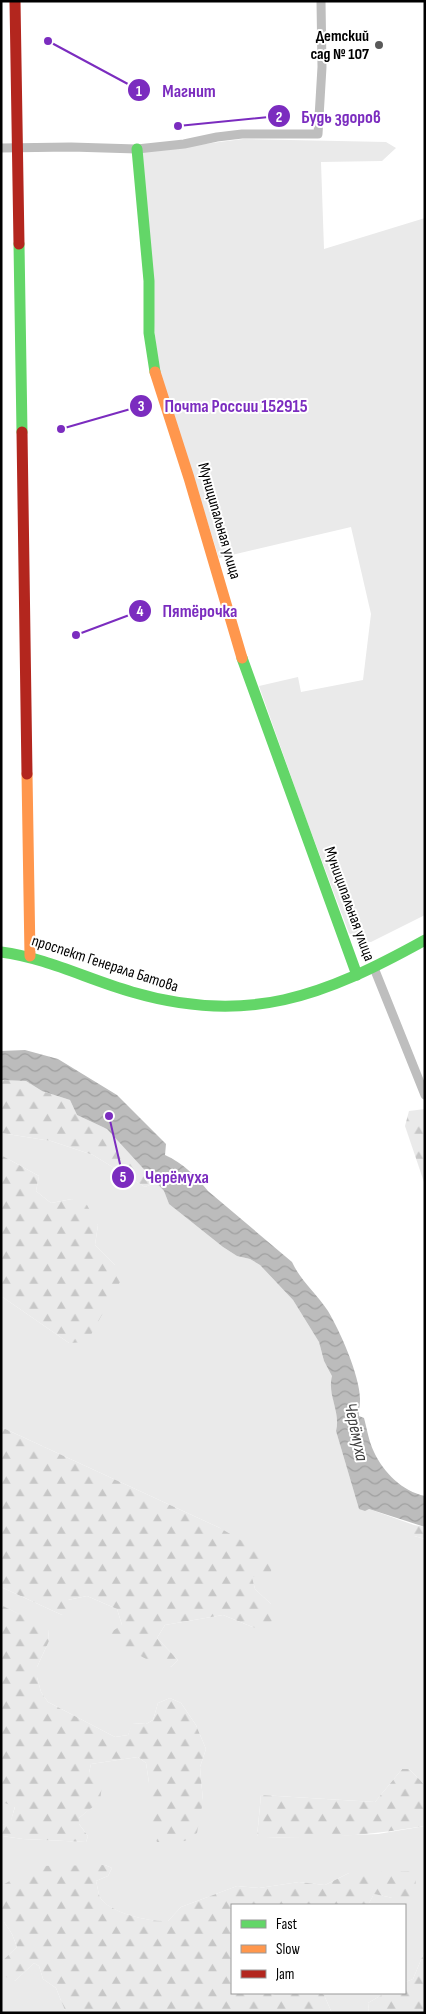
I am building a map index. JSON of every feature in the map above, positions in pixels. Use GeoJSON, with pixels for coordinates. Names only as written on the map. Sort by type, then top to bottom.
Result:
{"type":"FeatureCollection","features":[{"type":"Feature","properties":{"kind":"street"},"geometry":{"type":"LineString","coordinates":[[15,1],[30,956]]}},
{"type":"Feature","properties":{"kind":"street"},"geometry":{"type":"LineString","coordinates":[[1,148],[71,147],[138,149],[184,144],[242,134],[318,134],[322,67],[321,1]]}},
{"type":"Feature","properties":{"kind":"street","name":"Муниципальная улица"},"geometry":{"type":"LineString","coordinates":[[138,149],[142,222],[149,281],[153,366],[189,478],[241,656],[357,975]]}},
{"type":"Feature","properties":{"kind":"street","name":"проспект Генерала Батова"},"geometry":{"type":"LineString","coordinates":[[1,952],[30,956],[138,994],[178,1005],[204,1008],[233,1008],[280,1002],[303,996],[374,968],[425,940]]}},
{"type":"Feature","properties":{"kind":"street"},"geometry":{"type":"LineString","coordinates":[[374,968],[425,1095]]}},
{"type":"Feature","properties":{"kind":"green space"},"geometry":{"type":"Polygon","coordinates":[[[243,139],[386,142],[396,148],[382,161],[321,162],[324,249],[425,218],[425,915],[371,942],[359,941],[349,933],[259,686],[298,677],[301,692],[363,680],[371,614],[351,527],[219,558],[157,364],[142,152],[243,139]]]}},
{"type":"Feature","properties":{"kind":"green space"},"geometry":{"type":"Polygon","coordinates":[[[1,1080],[26,1081],[42,1091],[70,1100],[77,1115],[107,1129],[157,1182],[145,1187],[93,1155],[51,1141],[1,1133],[1,1080]]]}},
{"type":"Feature","properties":{"kind":"green space"},"geometry":{"type":"Polygon","coordinates":[[[425,1109],[425,1185],[405,1126],[409,1111],[425,1109]]]}},
{"type":"Feature","properties":{"kind":"green space"},"geometry":{"type":"Polygon","coordinates":[[[1,1133],[51,1141],[93,1155],[145,1187],[157,1182],[164,1191],[169,1204],[223,1247],[237,1256],[250,1259],[260,1265],[293,1300],[319,1342],[324,1361],[333,1376],[332,1390],[337,1417],[336,1431],[359,1509],[369,1509],[414,1525],[414,1536],[425,1539],[425,1785],[409,1769],[402,1769],[375,1802],[261,1795],[257,1836],[277,1838],[378,1834],[425,1826],[425,1950],[413,1979],[406,1982],[406,1904],[369,1904],[374,1894],[393,1898],[349,1873],[325,1885],[299,1882],[259,1888],[237,1886],[181,1907],[168,1921],[133,1916],[107,1905],[100,1896],[96,1881],[108,1876],[112,1868],[105,1865],[17,1878],[1,1886],[1,1834],[2,1836],[23,1839],[86,1842],[88,1836],[79,1824],[79,1818],[99,1801],[89,1773],[91,1764],[138,1757],[146,1763],[149,1783],[203,1801],[200,1767],[206,1749],[196,1725],[181,1703],[170,1698],[158,1703],[153,1720],[146,1724],[133,1723],[128,1735],[115,1737],[48,1702],[41,1692],[37,1677],[37,1667],[49,1641],[48,1629],[1,1605],[1,1587],[62,1615],[68,1600],[87,1596],[117,1609],[122,1625],[171,1667],[178,1660],[157,1638],[165,1625],[223,1615],[255,1628],[271,1604],[255,1589],[252,1577],[220,1528],[1,1427],[1,1296],[69,1343],[115,1265],[95,1245],[98,1225],[72,1199],[51,1203],[36,1191],[39,1176],[1,1155],[1,1133]]]}},
{"type":"Feature","properties":{"kind":"green space"},"geometry":{"type":"Polygon","coordinates":[[[1,1155],[39,1176],[36,1191],[51,1203],[72,1199],[87,1205],[98,1225],[95,1245],[115,1265],[120,1282],[87,1342],[69,1343],[1,1296],[1,1155]]]}},
{"type":"Feature","properties":{"kind":"green space"},"geometry":{"type":"Polygon","coordinates":[[[1,1427],[220,1528],[273,1559],[271,1572],[252,1577],[255,1589],[271,1604],[273,1621],[255,1628],[223,1615],[165,1625],[157,1638],[178,1660],[171,1667],[148,1660],[111,1640],[111,1632],[122,1625],[117,1609],[87,1596],[68,1600],[70,1611],[62,1615],[1,1587],[1,1427]]]}},
{"type":"Feature","properties":{"kind":"green space"},"geometry":{"type":"Polygon","coordinates":[[[414,1525],[425,1527],[425,1539],[414,1536],[414,1525]]]}},
{"type":"Feature","properties":{"kind":"green space"},"geometry":{"type":"Polygon","coordinates":[[[1,1605],[48,1628],[49,1641],[37,1667],[37,1677],[41,1692],[48,1702],[115,1737],[128,1735],[132,1723],[146,1724],[153,1720],[158,1703],[170,1698],[181,1703],[196,1725],[206,1749],[200,1767],[203,1801],[197,1833],[185,1841],[157,1842],[151,1828],[146,1763],[138,1757],[91,1764],[89,1773],[102,1785],[100,1801],[79,1818],[79,1824],[88,1836],[86,1842],[2,1836],[1,1826],[11,1820],[15,1807],[5,1803],[1,1806],[1,1605]]]}},
{"type":"Feature","properties":{"kind":"green space"},"geometry":{"type":"Polygon","coordinates":[[[402,1769],[409,1769],[425,1785],[425,1826],[341,1836],[257,1837],[261,1795],[375,1802],[402,1769]]]}},
{"type":"Feature","properties":{"kind":"green space"},"geometry":{"type":"Polygon","coordinates":[[[5,1802],[15,1806],[11,1821],[1,1826],[1,1806],[5,1802]]]}},
{"type":"Feature","properties":{"kind":"green space"},"geometry":{"type":"Polygon","coordinates":[[[105,1865],[112,1868],[108,1876],[96,1881],[102,1900],[124,1913],[161,1921],[168,1921],[181,1907],[237,1886],[259,1888],[299,1882],[325,1885],[349,1873],[409,1871],[416,1880],[414,1897],[393,1898],[374,1894],[369,1904],[231,1904],[231,1994],[322,1994],[332,2013],[66,2013],[56,1988],[43,1979],[39,1966],[34,1963],[15,1981],[4,1976],[2,1961],[17,1947],[12,1934],[4,1922],[1,1922],[1,1886],[35,1866],[105,1865]]]}},
{"type":"Feature","properties":{"kind":"green space"},"geometry":{"type":"Polygon","coordinates":[[[1,1922],[4,1922],[12,1934],[17,1947],[2,1961],[15,1981],[34,1963],[39,1966],[43,1979],[56,1988],[66,2013],[1,2013],[1,1922]]]}},
{"type":"Feature","properties":{"kind":"green space"},"geometry":{"type":"Polygon","coordinates":[[[425,1950],[425,2013],[369,2013],[368,2003],[383,1994],[406,1994],[406,1982],[413,1979],[425,1950]]]}},
{"type":"Feature","properties":{"kind":"green space"},"geometry":{"type":"Polygon","coordinates":[[[322,1994],[383,1994],[368,2003],[369,2013],[332,2013],[322,1994]]]}},
{"type":"Feature","properties":{"kind":"water","name":"Черёмуха"},"geometry":{"type":"Polygon","coordinates":[[[25,1050],[58,1059],[117,1095],[166,1144],[165,1155],[189,1170],[208,1191],[292,1262],[299,1275],[328,1311],[344,1342],[357,1380],[360,1401],[359,1416],[364,1418],[371,1444],[378,1460],[388,1474],[401,1485],[417,1494],[425,1496],[425,1527],[369,1509],[365,1511],[359,1509],[336,1431],[337,1417],[331,1390],[332,1376],[324,1361],[319,1342],[293,1300],[260,1265],[250,1259],[237,1256],[223,1247],[169,1204],[164,1191],[107,1129],[77,1115],[70,1100],[42,1091],[26,1081],[1,1080],[1,1051],[25,1050]]]}},
{"type":"Feature","properties":{"kind":"traffic: fast"},"geometry":{"type":"LineString","coordinates":[[137,149],[149,281],[149,333],[155,372]]}},
{"type":"Feature","properties":{"kind":"traffic: fast"},"geometry":{"type":"LineString","coordinates":[[19,244],[22,432]]}},
{"type":"Feature","properties":{"kind":"traffic: fast"},"geometry":{"type":"LineString","coordinates":[[242,658],[357,975]]}},
{"type":"Feature","properties":{"kind":"traffic: fast"},"geometry":{"type":"LineString","coordinates":[[1,952],[35,959],[115,987],[174,1002],[213,1006],[249,1005],[284,1000],[318,990],[353,977],[425,940]]}},
{"type":"Feature","properties":{"kind":"traffic: slow"},"geometry":{"type":"LineString","coordinates":[[155,372],[189,478],[242,658]]}},
{"type":"Feature","properties":{"kind":"traffic: slow"},"geometry":{"type":"LineString","coordinates":[[27,774],[30,956]]}},
{"type":"Feature","properties":{"kind":"traffic: jam"},"geometry":{"type":"LineString","coordinates":[[15,1],[19,244]]}},
{"type":"Feature","properties":{"kind":"traffic: jam"},"geometry":{"type":"LineString","coordinates":[[22,432],[27,774]]}},
{"type":"Feature","properties":{"kind":"place","name":"Магнит"},"geometry":{"type":"Point","coordinates":[48,41]}},
{"type":"Feature","properties":{"kind":"place","name":"Детский сад № 107"},"geometry":{"type":"Point","coordinates":[379,45]}},
{"type":"Feature","properties":{"kind":"place","name":"Будь здоров"},"geometry":{"type":"Point","coordinates":[178,126]}},
{"type":"Feature","properties":{"kind":"place","name":"Почта России 152915"},"geometry":{"type":"Point","coordinates":[61,429]}},
{"type":"Feature","properties":{"kind":"place","name":"Пятёрочка"},"geometry":{"type":"Point","coordinates":[76,635]}},
{"type":"Feature","properties":{"kind":"place","name":"Черёмуха"},"geometry":{"type":"Point","coordinates":[109,1116]}}]}
